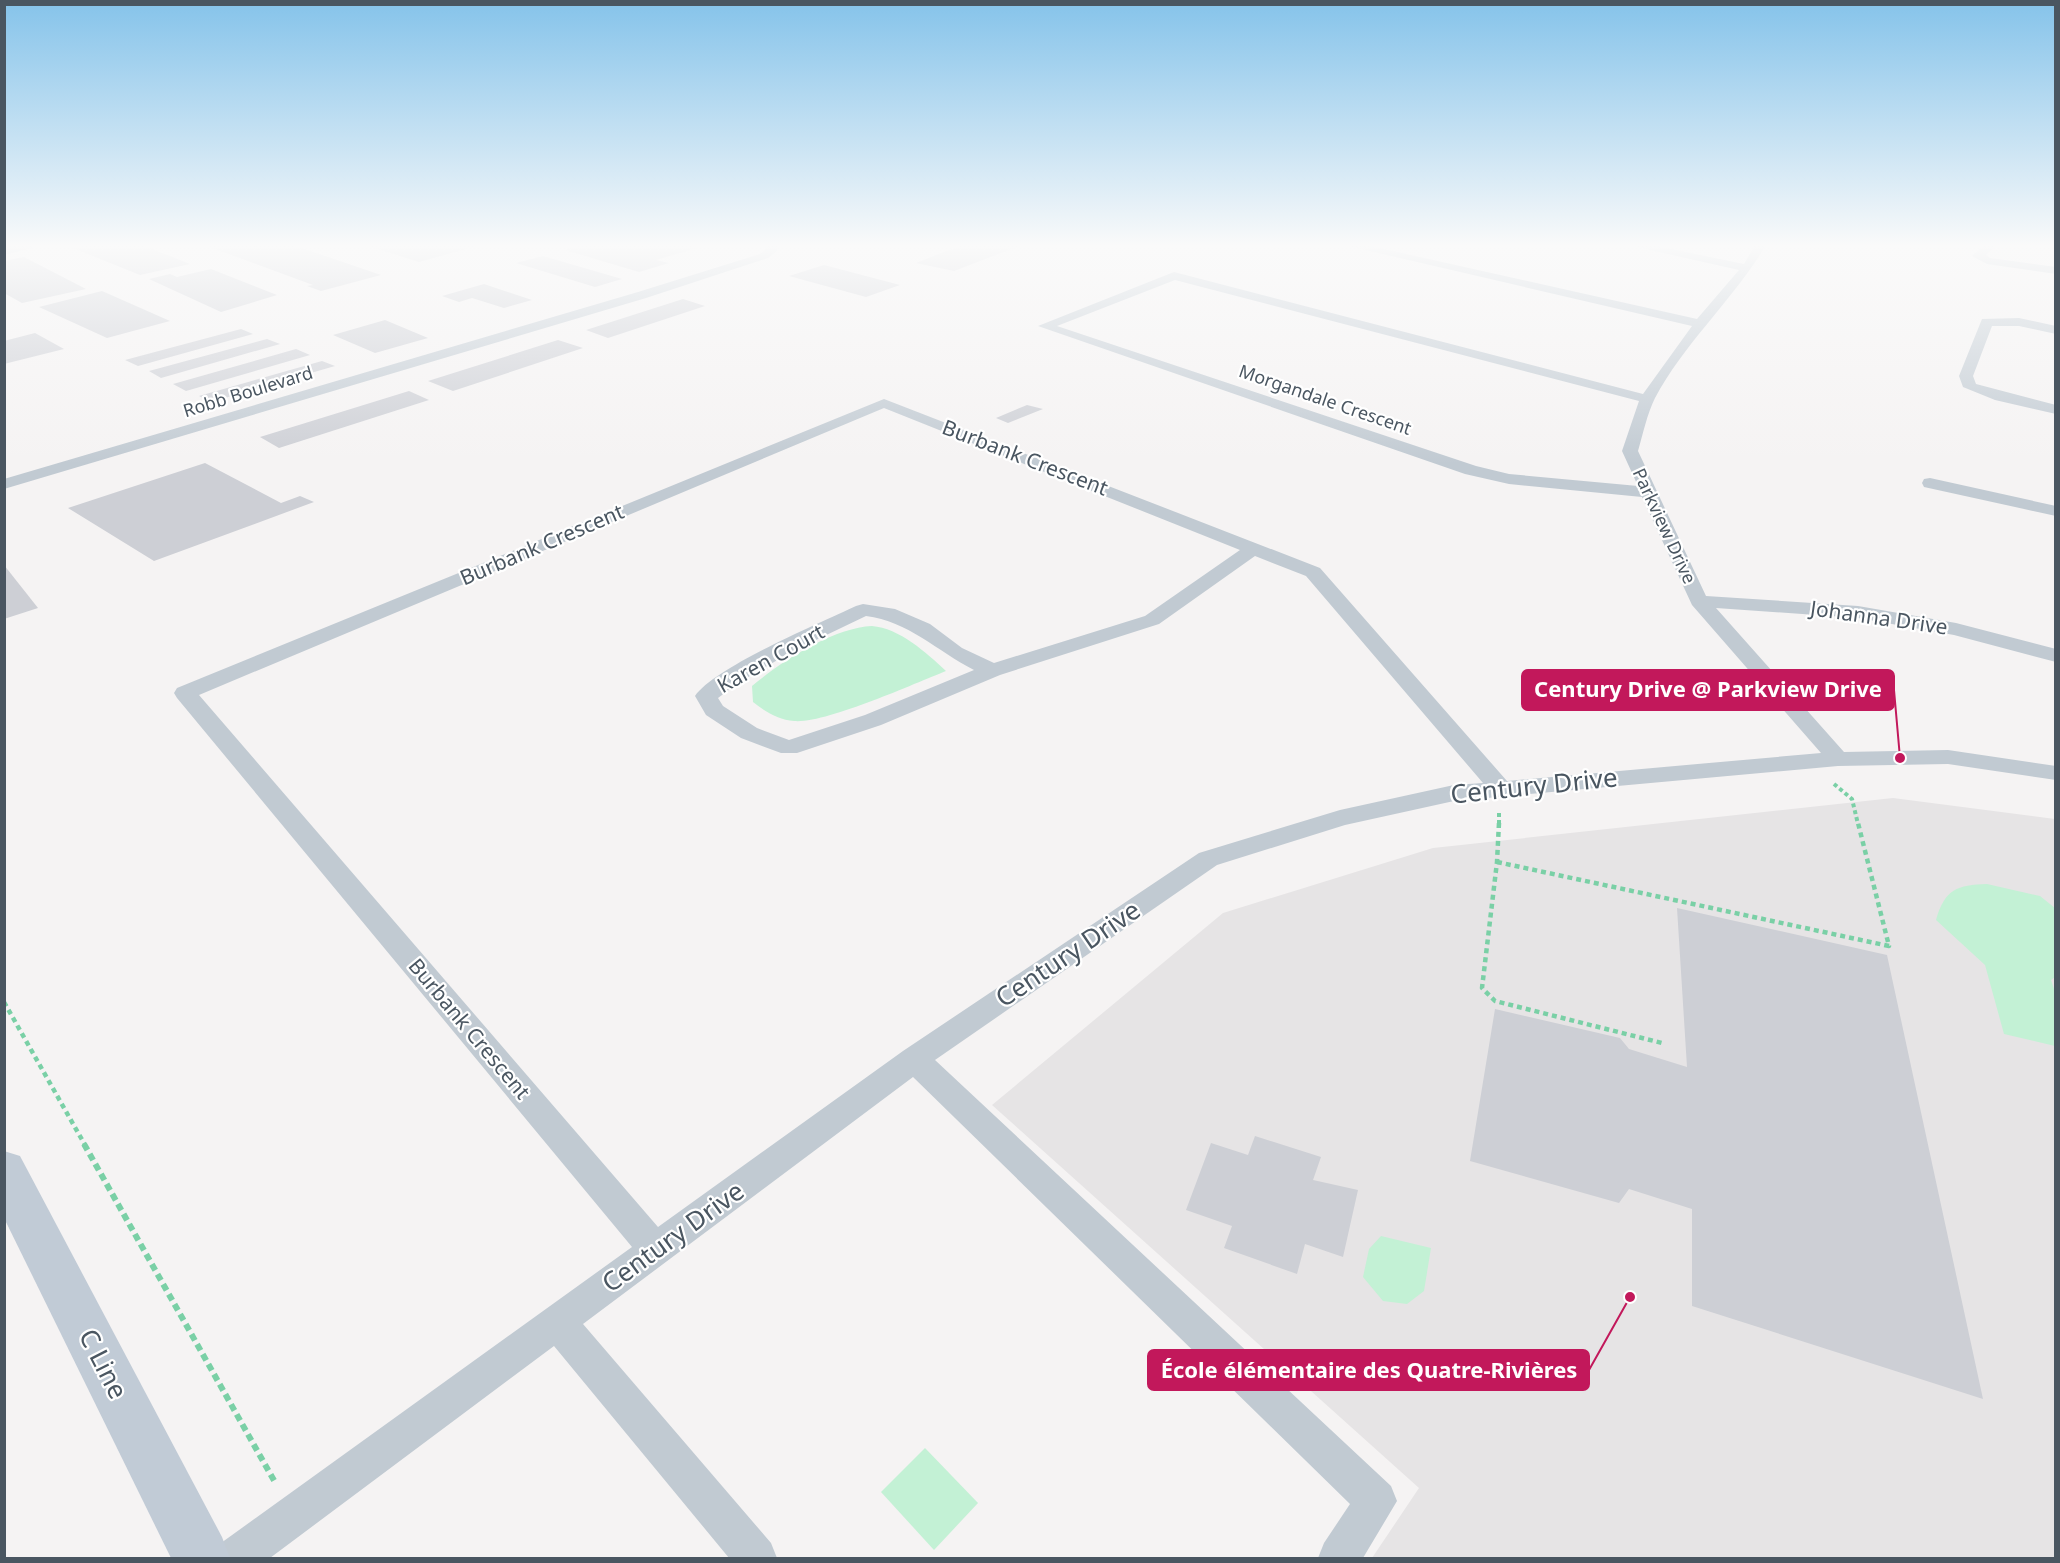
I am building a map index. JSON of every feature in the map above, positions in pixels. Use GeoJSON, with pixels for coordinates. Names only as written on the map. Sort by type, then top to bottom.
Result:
{"type":"FeatureCollection","features":[{"type":"Feature","properties":{"kind":"street","name":"Robb Boulevard"},"geometry":{"type":"LineString","coordinates":[[4,484],[565,318]]}},
{"type":"Feature","properties":{"kind":"street","name":"Morgandale Crescent"},"geometry":{"type":"LineString","coordinates":[[1066,318],[1045,326],[1471,470],[1509,478],[1648,492]]}},
{"type":"Feature","properties":{"kind":"street","name":"Morgandale Crescent"},"geometry":{"type":"LineString","coordinates":[[1335,318],[1647,399]]}},
{"type":"Feature","properties":{"kind":"street"},"geometry":{"type":"LineString","coordinates":[[1673,318],[1700,324]]}},
{"type":"Feature","properties":{"kind":"street","name":"Parkview Drive"},"geometry":{"type":"LineString","coordinates":[[1705,318],[1647,399],[1630,452],[1699,601],[1838,759]]}},
{"type":"Feature","properties":{"kind":"street"},"geometry":{"type":"LineString","coordinates":[[2055,330],[2019,322],[1987,322],[1966,376],[1970,387],[2000,397],[2055,410]]}},
{"type":"Feature","properties":{"kind":"street","name":"Burbank Crescent"},"geometry":{"type":"LineString","coordinates":[[656,1250],[184,693],[884,403],[1313,572],[1500,788]]}},
{"type":"Feature","properties":{"kind":"street"},"geometry":{"type":"LineString","coordinates":[[1930,483],[2055,512]]}},
{"type":"Feature","properties":{"kind":"street","name":"Karen Court"},"geometry":{"type":"LineString","coordinates":[[992,670],[955,652],[923,628],[888,613],[863,610],[786,647],[730,678],[706,696],[714,710],[748,733],[789,748],[873,720],[992,670],[1152,620],[1254,548]]}},
{"type":"Feature","properties":{"kind":"street","name":"Johanna Drive"},"geometry":{"type":"LineString","coordinates":[[1699,601],[1858,612],[1956,629],[2055,656]]}},
{"type":"Feature","properties":{"kind":"street","name":"Century Drive"},"geometry":{"type":"LineString","coordinates":[[236,1558],[914,1059],[1208,860],[1340,818],[1454,793],[1500,788],[1838,759],[1948,757],[2055,773]]}},
{"type":"Feature","properties":{"kind":"street"},"geometry":{"type":"LineString","coordinates":[[914,1059],[1376,1501],[1339,1558]]}},
{"type":"Feature","properties":{"kind":"street","name":"C Line"},"geometry":{"type":"LineString","coordinates":[[4,1170],[201,1558]]}},
{"type":"Feature","properties":{"kind":"street"},"geometry":{"type":"LineString","coordinates":[[556,1322],[756,1558]]}},
{"type":"Feature","properties":{"kind":"path"},"geometry":{"type":"LineString","coordinates":[[1497,862],[1888,946],[1852,799],[1807,761]]}},
{"type":"Feature","properties":{"kind":"path"},"geometry":{"type":"LineString","coordinates":[[1500,788],[1497,862],[1482,988],[1495,1001],[1662,1044]]}},
{"type":"Feature","properties":{"kind":"path"},"geometry":{"type":"LineString","coordinates":[[4,1002],[294,1516]]}},
{"type":"Feature","properties":{"kind":"shaded area"},"geometry":{"type":"Polygon","coordinates":[[[1893,798],[2055,819],[2055,1558],[1372,1558],[1419,1488],[992,1105],[1223,913],[1433,848],[1893,798]]]}},
{"type":"Feature","properties":{"kind":"green space"},"geometry":{"type":"Polygon","coordinates":[[[872,626],[902,636],[946,671],[847,710],[808,720],[783,719],[753,702],[752,686],[778,666],[825,639],[857,628],[872,626]]]}},
{"type":"Feature","properties":{"kind":"green space"},"geometry":{"type":"Polygon","coordinates":[[[1987,884],[2040,896],[2055,908],[2055,977],[2051,980],[2055,992],[2055,1046],[2004,1034],[1985,965],[1936,920],[1948,895],[1960,888],[1987,884]]]}},
{"type":"Feature","properties":{"kind":"green space"},"geometry":{"type":"Polygon","coordinates":[[[1381,1236],[1431,1248],[1424,1291],[1407,1304],[1383,1301],[1363,1277],[1369,1249],[1381,1236]]]}},
{"type":"Feature","properties":{"kind":"green space"},"geometry":{"type":"Polygon","coordinates":[[[925,1448],[978,1503],[934,1550],[881,1492],[925,1448]]]}},
{"type":"Feature","properties":{"kind":"building"},"geometry":{"type":"Polygon","coordinates":[[[63,318],[163,318],[170,321],[107,338],[63,318]]]}},
{"type":"Feature","properties":{"kind":"building"},"geometry":{"type":"Polygon","coordinates":[[[624,318],[669,318],[608,338],[586,330],[624,318]]]}},
{"type":"Feature","properties":{"kind":"building"},"geometry":{"type":"Polygon","coordinates":[[[385,320],[428,338],[375,353],[333,335],[385,320]]]}},
{"type":"Feature","properties":{"kind":"building"},"geometry":{"type":"Polygon","coordinates":[[[241,329],[253,334],[138,366],[125,360],[241,329]]]}},
{"type":"Feature","properties":{"kind":"building"},"geometry":{"type":"Polygon","coordinates":[[[35,333],[64,349],[4,364],[4,341],[35,333]]]}},
{"type":"Feature","properties":{"kind":"building"},"geometry":{"type":"Polygon","coordinates":[[[267,339],[280,344],[161,378],[149,371],[267,339]]]}},
{"type":"Feature","properties":{"kind":"building"},"geometry":{"type":"Polygon","coordinates":[[[558,340],[583,348],[453,391],[428,381],[558,340]]]}},
{"type":"Feature","properties":{"kind":"building"},"geometry":{"type":"Polygon","coordinates":[[[296,349],[310,355],[186,391],[173,384],[296,349]]]}},
{"type":"Feature","properties":{"kind":"building"},"geometry":{"type":"Polygon","coordinates":[[[322,361],[335,366],[211,402],[199,396],[322,361]]]}},
{"type":"Feature","properties":{"kind":"building"},"geometry":{"type":"Polygon","coordinates":[[[409,391],[429,400],[279,448],[260,437],[409,391]]]}},
{"type":"Feature","properties":{"kind":"building"},"geometry":{"type":"Polygon","coordinates":[[[1027,405],[1043,409],[1008,423],[996,418],[1027,405]]]}},
{"type":"Feature","properties":{"kind":"building"},"geometry":{"type":"Polygon","coordinates":[[[205,463],[281,503],[300,496],[314,502],[154,561],[68,508],[205,463]]]}},
{"type":"Feature","properties":{"kind":"building"},"geometry":{"type":"Polygon","coordinates":[[[4,565],[38,608],[4,619],[4,565]]]}},
{"type":"Feature","properties":{"kind":"building"},"geometry":{"type":"Polygon","coordinates":[[[1677,908],[1887,955],[1983,1399],[1692,1306],[1692,1209],[1629,1189],[1619,1203],[1470,1161],[1495,1009],[1620,1038],[1629,1049],[1687,1067],[1677,908]]]}},
{"type":"Feature","properties":{"kind":"building"},"geometry":{"type":"Polygon","coordinates":[[[1255,1136],[1321,1157],[1313,1180],[1358,1190],[1343,1257],[1305,1244],[1297,1274],[1224,1248],[1232,1226],[1186,1210],[1211,1143],[1248,1155],[1255,1136]]]}},
{"type":"Feature","properties":{"kind":"place","name":"Century Drive @ Parkview Drive"},"geometry":{"type":"Point","coordinates":[1900,758]}},
{"type":"Feature","properties":{"kind":"place","name":"École élémentaire des Quatre-Rivières"},"geometry":{"type":"Point","coordinates":[1630,1297]}}]}
